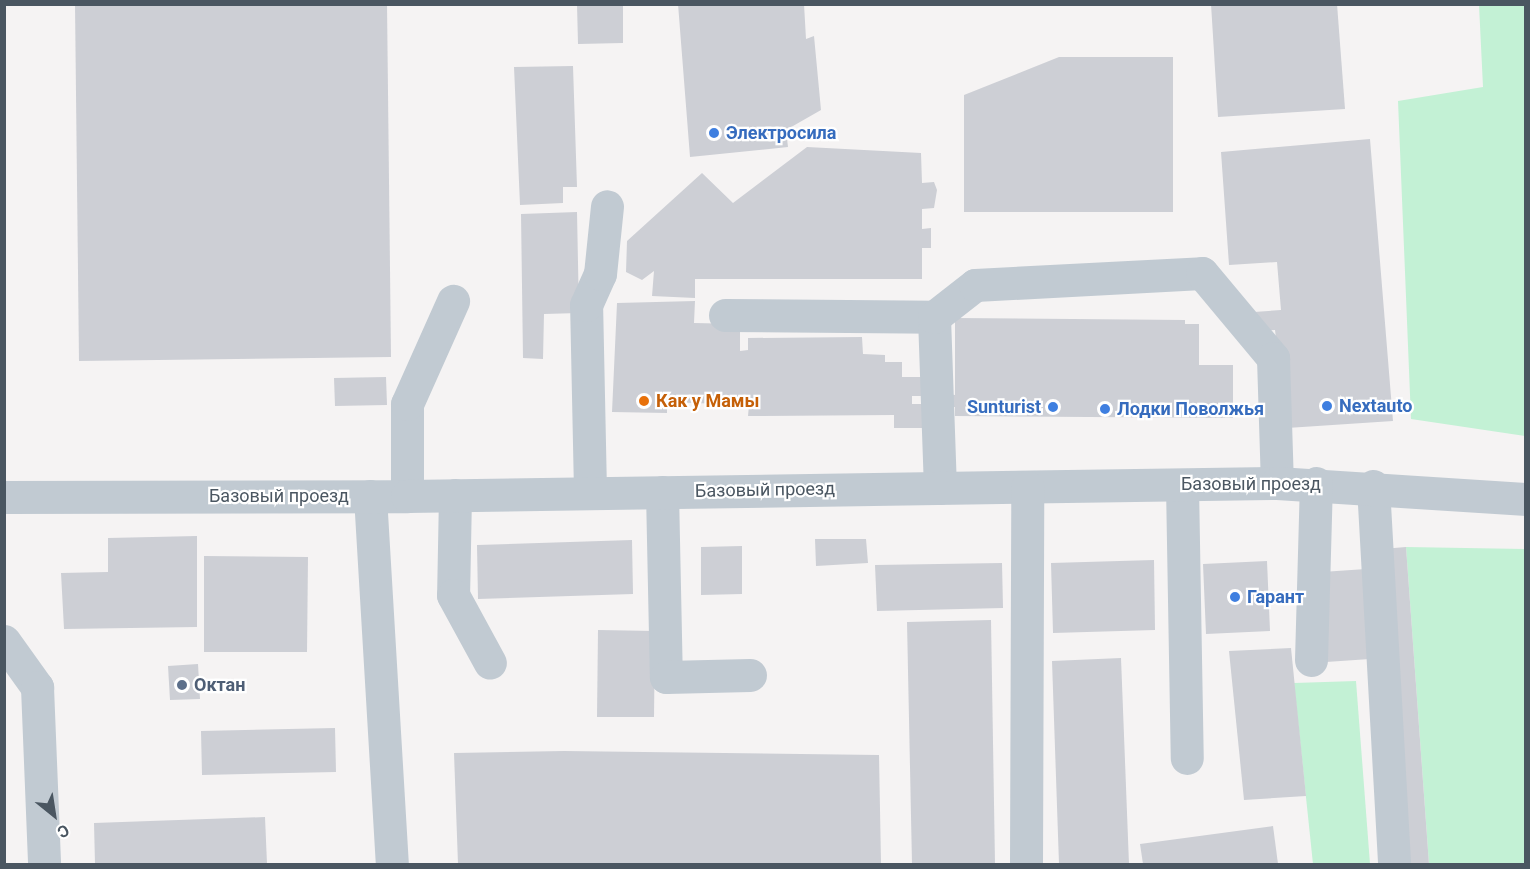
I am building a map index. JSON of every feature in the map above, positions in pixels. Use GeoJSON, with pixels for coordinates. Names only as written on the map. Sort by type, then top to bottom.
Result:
{"type":"FeatureCollection","features":[{"type":"Feature","properties":{"kind":"street"},"geometry":{"type":"LineString","coordinates":[[590,491],[586,305],[600,274],[607,206]]}},
{"type":"Feature","properties":{"kind":"street"},"geometry":{"type":"LineString","coordinates":[[725,315],[934,317],[975,285],[1202,273],[1273,358],[1277,483]]}},
{"type":"Feature","properties":{"kind":"street"},"geometry":{"type":"LineString","coordinates":[[407,496],[407,405],[453,301]]}},
{"type":"Feature","properties":{"kind":"street"},"geometry":{"type":"LineString","coordinates":[[934,317],[940,488]]}},
{"type":"Feature","properties":{"kind":"street"},"geometry":{"type":"LineString","coordinates":[[1311,660],[1316,483]]}},
{"type":"Feature","properties":{"kind":"street","name":"Базовый проезд"},"geometry":{"type":"LineString","coordinates":[[4,497],[407,496],[590,491],[1316,483],[1526,499]]}},
{"type":"Feature","properties":{"kind":"street"},"geometry":{"type":"LineString","coordinates":[[1182,485],[1187,758]]}},
{"type":"Feature","properties":{"kind":"street"},"geometry":{"type":"LineString","coordinates":[[1373,486],[1394,864]]}},
{"type":"Feature","properties":{"kind":"street"},"geometry":{"type":"LineString","coordinates":[[1026,864],[1027,487]]}},
{"type":"Feature","properties":{"kind":"street"},"geometry":{"type":"LineString","coordinates":[[662,492],[666,677],[750,675]]}},
{"type":"Feature","properties":{"kind":"street"},"geometry":{"type":"LineString","coordinates":[[455,495],[453,595],[490,663]]}},
{"type":"Feature","properties":{"kind":"street"},"geometry":{"type":"LineString","coordinates":[[369,496],[392,864]]}},
{"type":"Feature","properties":{"kind":"street"},"geometry":{"type":"LineString","coordinates":[[4,641],[37,687],[44,864]]}},
{"type":"Feature","properties":{"kind":"green space"},"geometry":{"type":"Polygon","coordinates":[[[1479,5],[1525,5],[1525,436],[1411,419],[1398,101],[1483,87],[1479,5]]]}},
{"type":"Feature","properties":{"kind":"green space"},"geometry":{"type":"Polygon","coordinates":[[[1406,547],[1525,549],[1525,864],[1429,864],[1406,547]]]}},
{"type":"Feature","properties":{"kind":"green space"},"geometry":{"type":"Polygon","coordinates":[[[1356,681],[1370,864],[1313,864],[1294,683],[1356,681]]]}},
{"type":"Feature","properties":{"kind":"building"},"geometry":{"type":"Polygon","coordinates":[[[75,4],[387,4],[391,357],[79,361],[75,4]]]}},
{"type":"Feature","properties":{"kind":"building"},"geometry":{"type":"Polygon","coordinates":[[[577,4],[623,4],[623,43],[578,44],[577,4]]]}},
{"type":"Feature","properties":{"kind":"building"},"geometry":{"type":"Polygon","coordinates":[[[678,4],[804,4],[806,39],[814,36],[821,110],[786,130],[788,147],[690,157],[678,4]]]}},
{"type":"Feature","properties":{"kind":"building"},"geometry":{"type":"Polygon","coordinates":[[[1211,4],[1337,4],[1345,109],[1218,117],[1211,4]]]}},
{"type":"Feature","properties":{"kind":"building"},"geometry":{"type":"Polygon","coordinates":[[[1059,57],[1173,57],[1173,212],[964,212],[964,95],[1059,57]]]}},
{"type":"Feature","properties":{"kind":"building"},"geometry":{"type":"Polygon","coordinates":[[[573,66],[577,187],[563,187],[563,203],[520,205],[514,67],[573,66]]]}},
{"type":"Feature","properties":{"kind":"building"},"geometry":{"type":"Polygon","coordinates":[[[1370,139],[1393,421],[1287,428],[1275,330],[1255,331],[1254,312],[1281,310],[1277,262],[1229,265],[1221,152],[1370,139]]]}},
{"type":"Feature","properties":{"kind":"building"},"geometry":{"type":"Polygon","coordinates":[[[807,147],[921,153],[922,183],[934,182],[937,190],[934,208],[922,209],[922,229],[931,228],[931,248],[922,248],[922,279],[695,279],[695,298],[652,296],[654,271],[642,280],[626,272],[627,241],[702,173],[733,203],[807,147]]]}},
{"type":"Feature","properties":{"kind":"building"},"geometry":{"type":"Polygon","coordinates":[[[577,212],[579,313],[544,314],[543,359],[523,358],[521,214],[577,212]]]}},
{"type":"Feature","properties":{"kind":"building"},"geometry":{"type":"Polygon","coordinates":[[[695,301],[694,323],[740,324],[740,351],[748,350],[748,338],[862,337],[863,354],[885,355],[885,362],[902,362],[902,377],[924,377],[924,396],[912,396],[912,404],[925,404],[925,428],[894,428],[894,415],[748,416],[749,405],[667,402],[667,413],[612,412],[617,303],[695,301]]]}},
{"type":"Feature","properties":{"kind":"building"},"geometry":{"type":"Polygon","coordinates":[[[955,318],[1185,320],[1185,324],[1199,324],[1199,365],[1233,365],[1233,418],[955,416],[955,407],[948,407],[948,394],[955,395],[955,318]]]}},
{"type":"Feature","properties":{"kind":"building"},"geometry":{"type":"Polygon","coordinates":[[[386,377],[387,405],[335,406],[334,378],[386,377]]]}},
{"type":"Feature","properties":{"kind":"building"},"geometry":{"type":"Polygon","coordinates":[[[197,536],[197,627],[64,629],[61,573],[108,572],[108,538],[197,536]]]}},
{"type":"Feature","properties":{"kind":"building"},"geometry":{"type":"Polygon","coordinates":[[[815,539],[866,539],[868,563],[816,566],[815,539]]]}},
{"type":"Feature","properties":{"kind":"building"},"geometry":{"type":"Polygon","coordinates":[[[632,540],[633,594],[478,599],[477,545],[632,540]]]}},
{"type":"Feature","properties":{"kind":"building"},"geometry":{"type":"Polygon","coordinates":[[[742,546],[742,594],[701,595],[701,547],[742,546]]]}},
{"type":"Feature","properties":{"kind":"building"},"geometry":{"type":"Polygon","coordinates":[[[1406,547],[1429,864],[1405,864],[1382,549],[1406,547]]]}},
{"type":"Feature","properties":{"kind":"building"},"geometry":{"type":"Polygon","coordinates":[[[204,556],[308,557],[307,652],[204,652],[204,556]]]}},
{"type":"Feature","properties":{"kind":"building"},"geometry":{"type":"Polygon","coordinates":[[[1154,560],[1155,630],[1053,633],[1051,563],[1154,560]]]}},
{"type":"Feature","properties":{"kind":"building"},"geometry":{"type":"Polygon","coordinates":[[[1267,561],[1270,631],[1206,634],[1203,564],[1267,561]]]}},
{"type":"Feature","properties":{"kind":"building"},"geometry":{"type":"Polygon","coordinates":[[[1002,563],[1003,608],[877,611],[875,565],[1002,563]]]}},
{"type":"Feature","properties":{"kind":"building"},"geometry":{"type":"Polygon","coordinates":[[[1366,569],[1370,659],[1326,662],[1322,572],[1366,569]]]}},
{"type":"Feature","properties":{"kind":"building"},"geometry":{"type":"Polygon","coordinates":[[[991,620],[995,864],[912,864],[907,622],[991,620]]]}},
{"type":"Feature","properties":{"kind":"building"},"geometry":{"type":"Polygon","coordinates":[[[598,630],[655,631],[654,717],[597,717],[598,630]]]}},
{"type":"Feature","properties":{"kind":"building"},"geometry":{"type":"Polygon","coordinates":[[[1291,648],[1306,796],[1244,800],[1229,651],[1291,648]]]}},
{"type":"Feature","properties":{"kind":"building"},"geometry":{"type":"Polygon","coordinates":[[[1121,658],[1129,864],[1059,864],[1052,661],[1121,658]]]}},
{"type":"Feature","properties":{"kind":"building"},"geometry":{"type":"Polygon","coordinates":[[[198,664],[200,699],[170,700],[168,666],[198,664]]]}},
{"type":"Feature","properties":{"kind":"building"},"geometry":{"type":"Polygon","coordinates":[[[335,728],[336,772],[202,775],[201,731],[335,728]]]}},
{"type":"Feature","properties":{"kind":"building"},"geometry":{"type":"Polygon","coordinates":[[[564,751],[879,755],[881,864],[458,864],[454,753],[564,751]]]}},
{"type":"Feature","properties":{"kind":"building"},"geometry":{"type":"Polygon","coordinates":[[[265,817],[267,864],[95,864],[94,823],[265,817]]]}},
{"type":"Feature","properties":{"kind":"building"},"geometry":{"type":"Polygon","coordinates":[[[1273,826],[1278,864],[1143,864],[1140,844],[1273,826]]]}},
{"type":"Feature","properties":{"kind":"place","name":"Электросила"},"geometry":{"type":"Point","coordinates":[714,133]}},
{"type":"Feature","properties":{"kind":"place","name":"Как у Мамы"},"geometry":{"type":"Point","coordinates":[644,401]}},
{"type":"Feature","properties":{"kind":"place","name":"Nextauto"},"geometry":{"type":"Point","coordinates":[1327,406]}},
{"type":"Feature","properties":{"kind":"place","name":"Sunturist"},"geometry":{"type":"Point","coordinates":[1053,407]}},
{"type":"Feature","properties":{"kind":"place","name":"Лодки Поволжья"},"geometry":{"type":"Point","coordinates":[1105,409]}},
{"type":"Feature","properties":{"kind":"place","name":"Гарант"},"geometry":{"type":"Point","coordinates":[1235,597]}},
{"type":"Feature","properties":{"kind":"place","name":"Октан"},"geometry":{"type":"Point","coordinates":[182,685]}}]}
